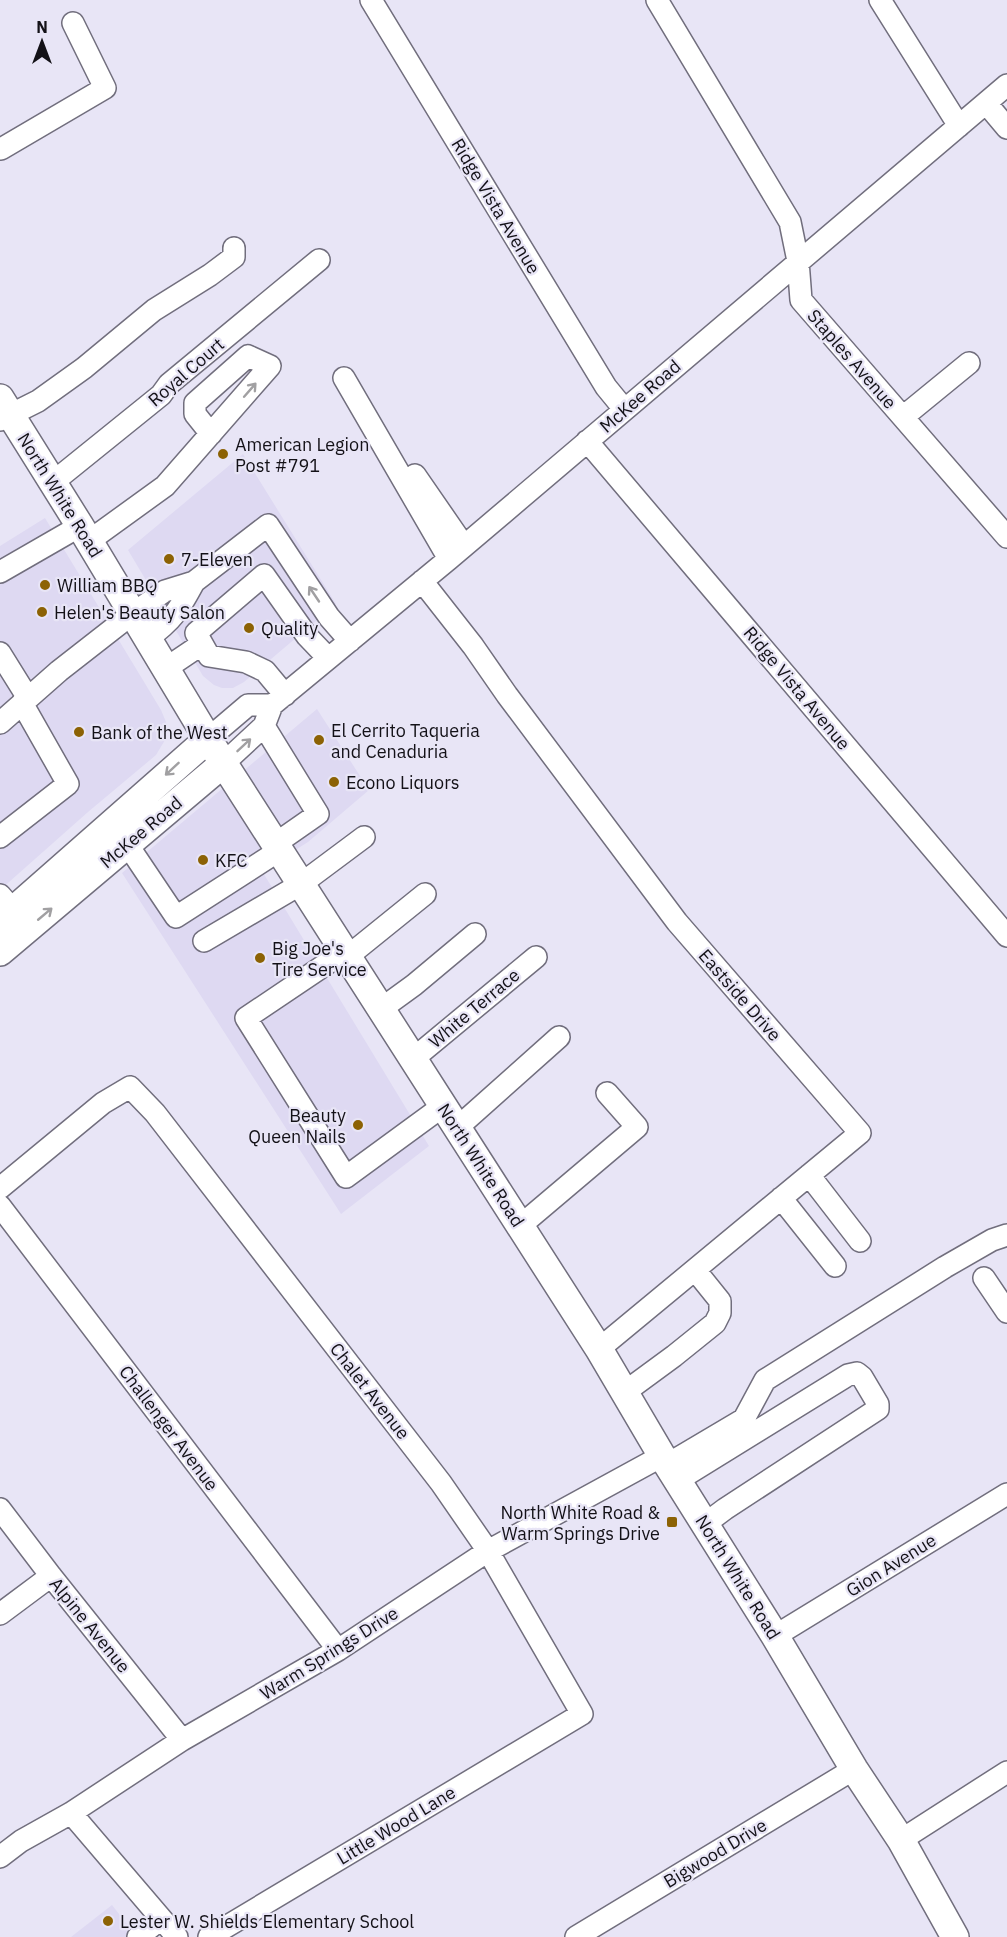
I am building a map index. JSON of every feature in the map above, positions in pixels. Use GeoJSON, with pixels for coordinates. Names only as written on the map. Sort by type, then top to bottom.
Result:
{"type":"FeatureCollection","features":[{"type":"Feature","properties":{"kind":"main road","name":"North White Road"},"geometry":{"type":"LineString","coordinates":[[3,411],[85,533],[208,739],[599,1349],[854,1769],[901,1840],[955,1937]]}},
{"type":"Feature","properties":{"kind":"main road","name":"McKee Road"},"geometry":{"type":"LineString","coordinates":[[4,909],[208,739]]}},
{"type":"Feature","properties":{"kind":"main road","name":"McKee Road"},"geometry":{"type":"LineString","coordinates":[[0,952],[224,763]]}},
{"type":"Feature","properties":{"kind":"street","name":"Ridge Vista Avenue"},"geometry":{"type":"LineString","coordinates":[[371,0],[606,387],[624,409]]}},
{"type":"Feature","properties":{"kind":"street","name":"Staples Avenue"},"geometry":{"type":"LineString","coordinates":[[657,0],[790,222],[798,261],[801,300],[1007,537]]}},
{"type":"Feature","properties":{"kind":"street"},"geometry":{"type":"LineString","coordinates":[[880,0],[959,126]]}},
{"type":"Feature","properties":{"kind":"street"},"geometry":{"type":"LineString","coordinates":[[0,160],[6,156],[0,148],[105,88],[73,23]]}},
{"type":"Feature","properties":{"kind":"street","name":"McKee Road"},"geometry":{"type":"LineString","coordinates":[[224,763],[264,726],[279,700],[457,552],[1007,85]]}},
{"type":"Feature","properties":{"kind":"street"},"geometry":{"type":"LineString","coordinates":[[986,103],[1007,129]]}},
{"type":"Feature","properties":{"kind":"street"},"geometry":{"type":"LineString","coordinates":[[3,411],[38,401],[84,368],[154,310],[234,257],[234,248]]}},
{"type":"Feature","properties":{"kind":"street","name":"Royal Court"},"geometry":{"type":"LineString","coordinates":[[52,483],[161,395],[169,384],[319,260]]}},
{"type":"Feature","properties":{"kind":"street"},"geometry":{"type":"LineString","coordinates":[[903,417],[969,363]]}},
{"type":"Feature","properties":{"kind":"street"},"geometry":{"type":"LineString","coordinates":[[344,378],[457,552]]}},
{"type":"Feature","properties":{"kind":"street"},"geometry":{"type":"LineString","coordinates":[[0,572],[85,533],[165,486],[211,434]]}},
{"type":"Feature","properties":{"kind":"street","name":"Ridge Vista Avenue"},"geometry":{"type":"LineString","coordinates":[[588,441],[1007,936]]}},
{"type":"Feature","properties":{"kind":"street"},"geometry":{"type":"LineString","coordinates":[[403,456],[457,552]]}},
{"type":"Feature","properties":{"kind":"street"},"geometry":{"type":"LineString","coordinates":[[0,723],[59,671],[132,614],[165,591],[194,582],[268,525],[329,617],[350,641]]}},
{"type":"Feature","properties":{"kind":"street"},"geometry":{"type":"LineString","coordinates":[[279,700],[265,671],[246,662],[209,656],[196,633],[264,575],[306,636],[328,658]]}},
{"type":"Feature","properties":{"kind":"street","name":"Eastside Drive"},"geometry":{"type":"LineString","coordinates":[[422,581],[473,646],[677,922],[860,1133],[599,1349]]}},
{"type":"Feature","properties":{"kind":"street"},"geometry":{"type":"LineString","coordinates":[[147,639],[168,623],[181,606],[194,582]]}},
{"type":"Feature","properties":{"kind":"street"},"geometry":{"type":"LineString","coordinates":[[165,669],[202,644]]}},
{"type":"Feature","properties":{"kind":"street"},"geometry":{"type":"LineString","coordinates":[[0,653],[68,784],[2,830]]}},
{"type":"Feature","properties":{"kind":"street","name":"McKee Road"},"geometry":{"type":"LineString","coordinates":[[208,739],[248,705],[279,700]]}},
{"type":"Feature","properties":{"kind":"street"},"geometry":{"type":"LineString","coordinates":[[127,844],[176,917],[277,847],[318,814],[264,726]]}},
{"type":"Feature","properties":{"kind":"street"},"geometry":{"type":"LineString","coordinates":[[204,941],[301,884],[364,837]]}},
{"type":"Feature","properties":{"kind":"street"},"geometry":{"type":"LineString","coordinates":[[425,894],[346,954],[246,1018],[346,1177],[450,1117],[559,1037]]}},
{"type":"Feature","properties":{"kind":"street"},"geometry":{"type":"LineString","coordinates":[[381,1009],[414,985],[475,934]]}},
{"type":"Feature","properties":{"kind":"street","name":"White Terrace"},"geometry":{"type":"LineString","coordinates":[[413,1059],[536,957]]}},
{"type":"Feature","properties":{"kind":"street","name":"Chalet Avenue"},"geometry":{"type":"LineString","coordinates":[[0,1188],[103,1103],[130,1087],[155,1113],[434,1473],[488,1551],[582,1714]]}},
{"type":"Feature","properties":{"kind":"street"},"geometry":{"type":"LineString","coordinates":[[520,1226],[637,1127],[607,1093]]}},
{"type":"Feature","properties":{"kind":"street"},"geometry":{"type":"LineString","coordinates":[[809,1175],[860,1241]]}},
{"type":"Feature","properties":{"kind":"street"},"geometry":{"type":"LineString","coordinates":[[782,1198],[835,1266]]}},
{"type":"Feature","properties":{"kind":"street","name":"Challenger Avenue"},"geometry":{"type":"LineString","coordinates":[[0,1206],[338,1650]]}},
{"type":"Feature","properties":{"kind":"street"},"geometry":{"type":"LineString","coordinates":[[669,1467],[744,1419],[765,1380],[945,1267],[992,1240],[1007,1235]]}},
{"type":"Feature","properties":{"kind":"street"},"geometry":{"type":"LineString","coordinates":[[625,1392],[715,1323],[720,1313],[720,1301],[695,1270]]}},
{"type":"Feature","properties":{"kind":"street"},"geometry":{"type":"LineString","coordinates":[[984,1278],[1007,1312]]}},
{"type":"Feature","properties":{"kind":"street"},"geometry":{"type":"LineString","coordinates":[[669,1467],[848,1375],[857,1373],[862,1377],[878,1404],[878,1409],[705,1524]]}},
{"type":"Feature","properties":{"kind":"street","name":"Warm Springs Drive"},"geometry":{"type":"LineString","coordinates":[[0,1857],[21,1841],[71,1813],[182,1740],[338,1650],[488,1551],[669,1467]]}},
{"type":"Feature","properties":{"kind":"street","name":"Gion Avenue"},"geometry":{"type":"LineString","coordinates":[[775,1636],[1007,1494]]}},
{"type":"Feature","properties":{"kind":"street","name":"Alpine Avenue"},"geometry":{"type":"LineString","coordinates":[[0,1509],[182,1740]]}},
{"type":"Feature","properties":{"kind":"street"},"geometry":{"type":"LineString","coordinates":[[0,1614],[51,1576]]}},
{"type":"Feature","properties":{"kind":"street","name":"Little Wood Lane"},"geometry":{"type":"LineString","coordinates":[[209,1937],[582,1714]]}},
{"type":"Feature","properties":{"kind":"street","name":"Bigwood Drive"},"geometry":{"type":"LineString","coordinates":[[576,1937],[854,1769]]}},
{"type":"Feature","properties":{"kind":"street"},"geometry":{"type":"LineString","coordinates":[[901,1840],[1007,1772]]}},
{"type":"Feature","properties":{"kind":"street"},"geometry":{"type":"LineString","coordinates":[[71,1813],[177,1937]]}},
{"type":"Feature","properties":{"kind":"street"},"geometry":{"type":"LineString","coordinates":[[138,1937],[161,1918]]}},
{"type":"Feature","properties":{"kind":"shaded area"},"geometry":{"type":"Polygon","coordinates":[[[243,454],[336,604],[244,682],[233,688],[222,688],[203,676],[128,550],[243,454]]]}},
{"type":"Feature","properties":{"kind":"shaded area"},"geometry":{"type":"Polygon","coordinates":[[[45,518],[161,710],[166,722],[165,740],[156,755],[0,890],[0,546],[45,518]]]}},
{"type":"Feature","properties":{"kind":"shaded area"},"geometry":{"type":"Polygon","coordinates":[[[317,709],[369,790],[308,842],[262,871],[429,1146],[341,1214],[122,873],[317,709]]]}},
{"type":"Feature","properties":{"kind":"shaded area","name":"Lester W. Shields Elementary School"},"geometry":{"type":"Polygon","coordinates":[[[112,1905],[137,1937],[71,1937],[112,1905]]]}},
{"type":"Feature","properties":{"kind":"place","name":"American Legion Post #791"},"geometry":{"type":"Point","coordinates":[223,454]}},
{"type":"Feature","properties":{"kind":"place","name":"7-Eleven"},"geometry":{"type":"Point","coordinates":[169,559]}},
{"type":"Feature","properties":{"kind":"place","name":"William BBQ"},"geometry":{"type":"Point","coordinates":[45,585]}},
{"type":"Feature","properties":{"kind":"place","name":"Helen's Beauty Salon"},"geometry":{"type":"Point","coordinates":[42,612]}},
{"type":"Feature","properties":{"kind":"place","name":"Quality"},"geometry":{"type":"Point","coordinates":[249,628]}},
{"type":"Feature","properties":{"kind":"place","name":"Bank of the West"},"geometry":{"type":"Point","coordinates":[79,732]}},
{"type":"Feature","properties":{"kind":"place","name":"El Cerrito Taqueria and Cenaduria"},"geometry":{"type":"Point","coordinates":[319,740]}},
{"type":"Feature","properties":{"kind":"place","name":"Econo Liquors"},"geometry":{"type":"Point","coordinates":[334,782]}},
{"type":"Feature","properties":{"kind":"place","name":"KFC"},"geometry":{"type":"Point","coordinates":[203,860]}},
{"type":"Feature","properties":{"kind":"place","name":"Big Joe's Tire Service"},"geometry":{"type":"Point","coordinates":[260,958]}},
{"type":"Feature","properties":{"kind":"place","name":"Beauty Queen Nails"},"geometry":{"type":"Point","coordinates":[358,1125]}},
{"type":"Feature","properties":{"kind":"place","name":"North White Road & Warm Springs Drive"},"geometry":{"type":"Point","coordinates":[672,1522]}},
{"type":"Feature","properties":{"kind":"place","name":"Lester W. Shields Elementary School"},"geometry":{"type":"Point","coordinates":[108,1921]}}]}
